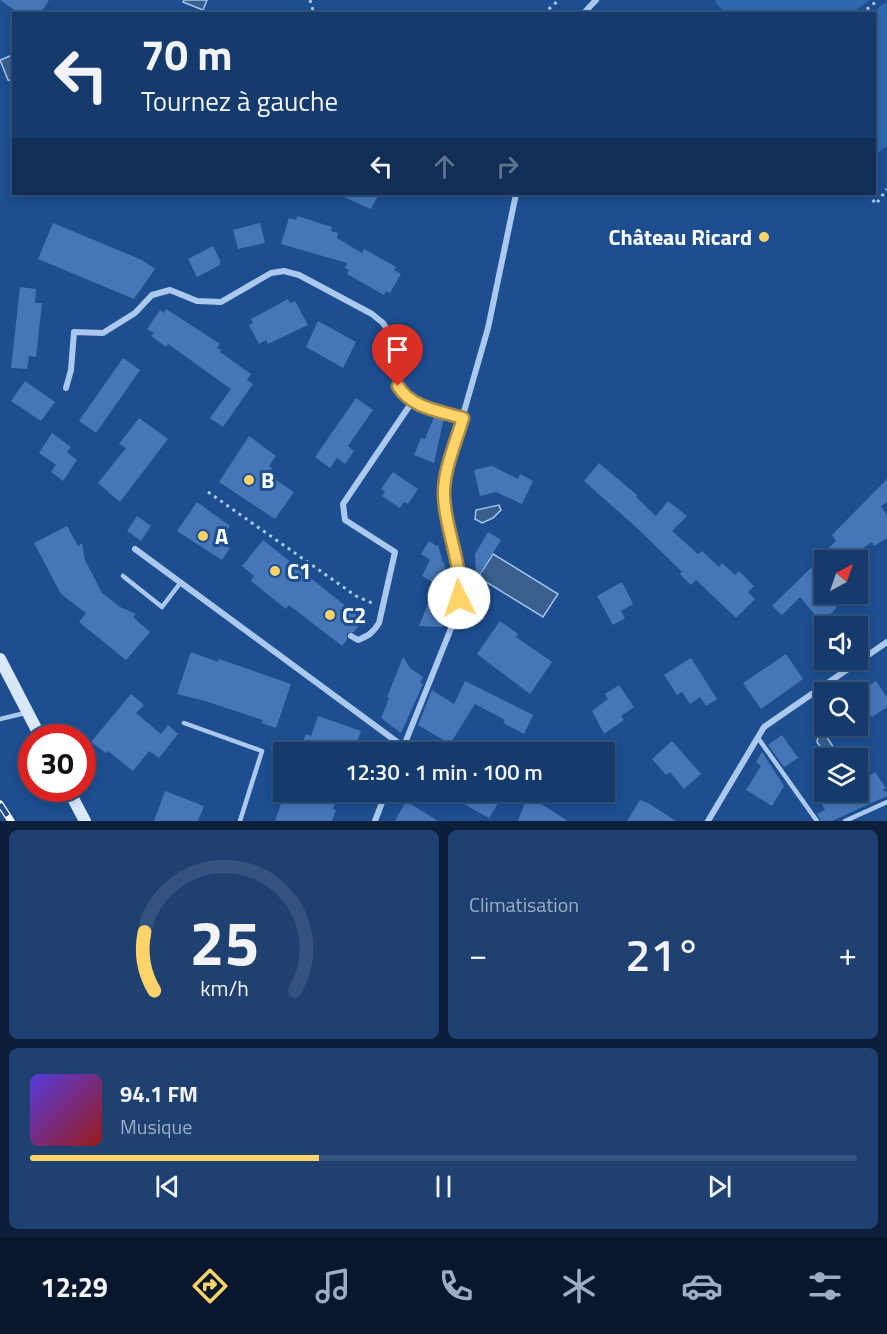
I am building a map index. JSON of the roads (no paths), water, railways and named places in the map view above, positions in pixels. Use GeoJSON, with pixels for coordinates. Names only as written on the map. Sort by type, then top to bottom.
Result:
{"type":"FeatureCollection","features":[{"type":"Feature","properties":{"kind":"main road"},"geometry":{"type":"LineString","coordinates":[[0,659],[34,724]]}},
{"type":"Feature","properties":{"kind":"main road"},"geometry":{"type":"LineString","coordinates":[[75,802],[85,821]]}},
{"type":"Feature","properties":{"kind":"street"},"geometry":{"type":"LineString","coordinates":[[586,12],[597,0]]}},
{"type":"Feature","properties":{"kind":"street"},"geometry":{"type":"LineString","coordinates":[[406,742],[458,611],[461,585],[446,522],[443,494],[449,464],[488,328],[516,195]]}},
{"type":"Feature","properties":{"kind":"street"},"geometry":{"type":"LineString","coordinates":[[66,388],[71,370],[74,332],[103,333],[135,314],[152,295],[170,290],[197,301],[221,302],[271,273],[284,271],[299,276],[372,314],[383,323],[389,332],[398,386],[404,396],[412,402],[463,418]]}},
{"type":"Feature","properties":{"kind":"street"},"geometry":{"type":"LineString","coordinates":[[351,636],[358,640],[374,631],[381,616],[394,552],[345,520],[343,504],[412,402]]}},
{"type":"Feature","properties":{"kind":"street"},"geometry":{"type":"LineString","coordinates":[[135,549],[392,742]]}},
{"type":"Feature","properties":{"kind":"street"},"geometry":{"type":"LineString","coordinates":[[708,821],[764,727],[887,642]]}},
{"type":"Feature","properties":{"kind":"street"},"geometry":{"type":"LineString","coordinates":[[375,821],[382,802]]}},
{"type":"Feature","properties":{"kind":"lane"},"geometry":{"type":"LineString","coordinates":[[123,576],[162,607],[181,582]]}},
{"type":"Feature","properties":{"kind":"lane"},"geometry":{"type":"LineString","coordinates":[[0,719],[28,712]]}},
{"type":"Feature","properties":{"kind":"lane"},"geometry":{"type":"LineString","coordinates":[[184,723],[262,751],[240,821]]}},
{"type":"Feature","properties":{"kind":"lane"},"geometry":{"type":"LineString","coordinates":[[758,738],[817,821]]}},
{"type":"Feature","properties":{"kind":"lane"},"geometry":{"type":"LineString","coordinates":[[845,821],[887,802]]}},
{"type":"Feature","properties":{"kind":"railway"},"geometry":{"type":"LineString","coordinates":[[0,804],[11,821]]}},
{"type":"Feature","properties":{"kind":"place","name":"Château Ricard"},"geometry":{"type":"Point","coordinates":[764,237]}},
{"type":"Feature","properties":{"kind":"place","name":"B"},"geometry":{"type":"Point","coordinates":[249,480]}},
{"type":"Feature","properties":{"kind":"place","name":"A"},"geometry":{"type":"Point","coordinates":[203,536]}},
{"type":"Feature","properties":{"kind":"place","name":"C1"},"geometry":{"type":"Point","coordinates":[275,571]}},
{"type":"Feature","properties":{"kind":"place","name":"C2"},"geometry":{"type":"Point","coordinates":[330,615]}}]}
